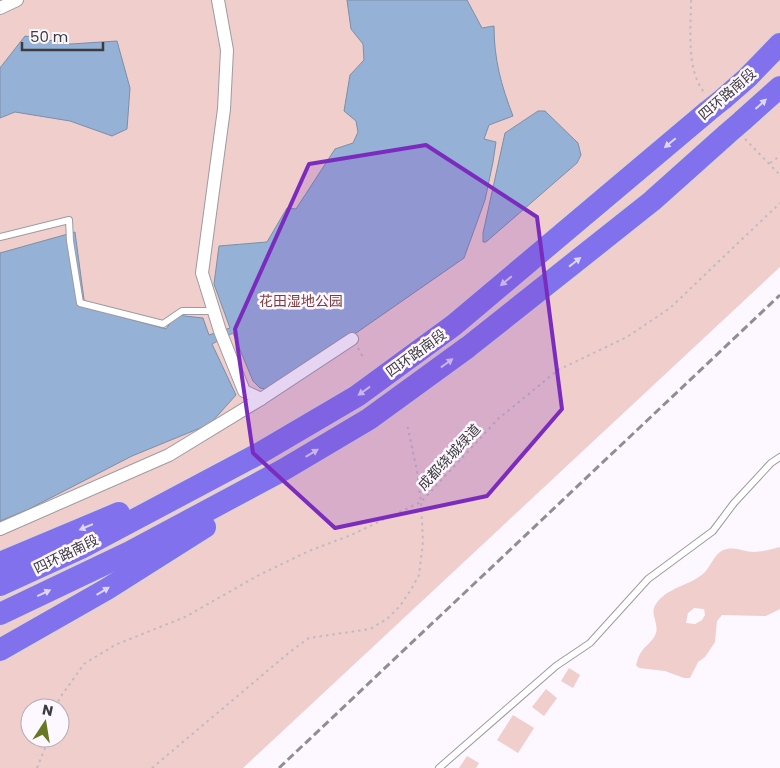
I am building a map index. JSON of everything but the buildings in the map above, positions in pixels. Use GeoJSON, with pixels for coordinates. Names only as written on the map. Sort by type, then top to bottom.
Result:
{"type":"FeatureCollection","features":[{"type":"Feature","properties":{"kind":"highway","name":"四环路南段"},"geometry":{"type":"LineString","coordinates":[[0,585],[81,548],[260,453],[356,396],[454,325],[712,101],[747,78],[780,44]]}},
{"type":"Feature","properties":{"kind":"highway","name":"四环路南段"},"geometry":{"type":"LineString","coordinates":[[0,614],[130,552],[283,470],[369,419],[468,347],[738,132],[780,87]]}},
{"type":"Feature","properties":{"kind":"highway"},"geometry":{"type":"LineString","coordinates":[[0,563],[260,453]]}},
{"type":"Feature","properties":{"kind":"highway"},"geometry":{"type":"LineString","coordinates":[[0,650],[107,589],[196,534],[283,470]]}},
{"type":"Feature","properties":{"kind":"street"},"geometry":{"type":"LineString","coordinates":[[0,8],[17,0]]}},
{"type":"Feature","properties":{"kind":"street"},"geometry":{"type":"LineString","coordinates":[[218,0],[227,50],[224,109],[202,273],[222,335],[244,391],[262,399]]}},
{"type":"Feature","properties":{"kind":"street"},"geometry":{"type":"LineString","coordinates":[[0,529],[168,455],[262,399],[352,339]]}},
{"type":"Feature","properties":{"kind":"lane"},"geometry":{"type":"LineString","coordinates":[[0,237],[69,220],[70,240],[80,303],[163,324],[182,311],[214,311]]}},
{"type":"Feature","properties":{"kind":"lane"},"geometry":{"type":"LineString","coordinates":[[439,768],[556,666],[590,642],[648,579],[713,531],[740,497],[771,463],[780,457]]}},
{"type":"Feature","properties":{"kind":"path"},"geometry":{"type":"LineString","coordinates":[[691,0],[691,56],[700,87],[712,101]]}},
{"type":"Feature","properties":{"kind":"path"},"geometry":{"type":"LineString","coordinates":[[738,132],[780,175]]}},
{"type":"Feature","properties":{"kind":"path"},"geometry":{"type":"LineString","coordinates":[[769,164],[780,156]]}},
{"type":"Feature","properties":{"kind":"path","name":"成都绕城绿道"},"geometry":{"type":"LineString","coordinates":[[61,698],[84,664],[115,645],[185,617],[259,575],[308,551],[351,535],[421,502],[498,419],[558,370],[627,337],[670,308],[780,203]]}},
{"type":"Feature","properties":{"kind":"path"},"geometry":{"type":"LineString","coordinates":[[152,768],[309,638],[370,629],[387,619],[400,606],[418,575],[423,542],[417,471],[407,424]]}},
{"type":"Feature","properties":{"kind":"path"},"geometry":{"type":"LineString","coordinates":[[37,768],[45,748]]}},
{"type":"Feature","properties":{"kind":"highlighted area"},"geometry":{"type":"Polygon","coordinates":[[[426,145],[537,217],[562,409],[487,496],[335,528],[253,453],[235,329],[309,164],[426,145]]]}},
{"type":"Feature","properties":{"kind":"green space","name":"花田湿地公园"},"geometry":{"type":"Polygon","coordinates":[[[0,0],[780,0],[780,267],[243,768],[0,768],[0,0]]]}},
{"type":"Feature","properties":{"kind":"green space"},"geometry":{"type":"Polygon","coordinates":[[[780,547],[780,609],[766,616],[722,615],[717,621],[715,642],[705,657],[698,662],[690,678],[684,678],[665,671],[639,668],[636,665],[642,651],[656,633],[657,629],[653,611],[661,598],[704,573],[719,552],[723,550],[734,549],[754,552],[780,547]],[[694,608],[688,613],[686,623],[695,624],[702,620],[705,615],[704,609],[694,608]]]}},
{"type":"Feature","properties":{"kind":"green space"},"geometry":{"type":"Polygon","coordinates":[[[569,668],[580,675],[573,688],[561,681],[569,668]]]}},
{"type":"Feature","properties":{"kind":"green space"},"geometry":{"type":"Polygon","coordinates":[[[546,689],[557,698],[544,716],[532,707],[546,689]]]}},
{"type":"Feature","properties":{"kind":"green space"},"geometry":{"type":"Polygon","coordinates":[[[513,715],[534,728],[518,753],[497,740],[513,715]]]}},
{"type":"Feature","properties":{"kind":"green space"},"geometry":{"type":"Polygon","coordinates":[[[467,756],[479,763],[476,768],[459,768],[467,756]]]}},
{"type":"Feature","properties":{"kind":"water"},"geometry":{"type":"Polygon","coordinates":[[[347,0],[467,0],[482,28],[494,26],[495,50],[499,72],[513,116],[489,125],[484,139],[496,142],[493,162],[485,200],[464,258],[274,390],[260,388],[253,381],[233,333],[212,344],[236,395],[210,424],[132,456],[29,509],[0,521],[0,253],[75,232],[85,307],[166,329],[176,315],[203,318],[209,335],[230,328],[214,284],[219,246],[267,242],[287,208],[296,209],[335,149],[353,143],[358,132],[356,121],[344,111],[350,75],[364,60],[363,44],[351,29],[347,0]]]}},
{"type":"Feature","properties":{"kind":"water"},"geometry":{"type":"Polygon","coordinates":[[[25,36],[71,44],[117,41],[130,88],[127,129],[112,136],[70,121],[15,112],[0,118],[0,68],[25,36]]]}},
{"type":"Feature","properties":{"kind":"water"},"geometry":{"type":"Polygon","coordinates":[[[538,111],[545,111],[578,143],[581,155],[577,163],[486,242],[483,242],[483,233],[505,133],[538,111]]]}},
{"type":"Feature","properties":{"kind":"railway"},"geometry":{"type":"LineString","coordinates":[[279,768],[780,295]]}}]}
